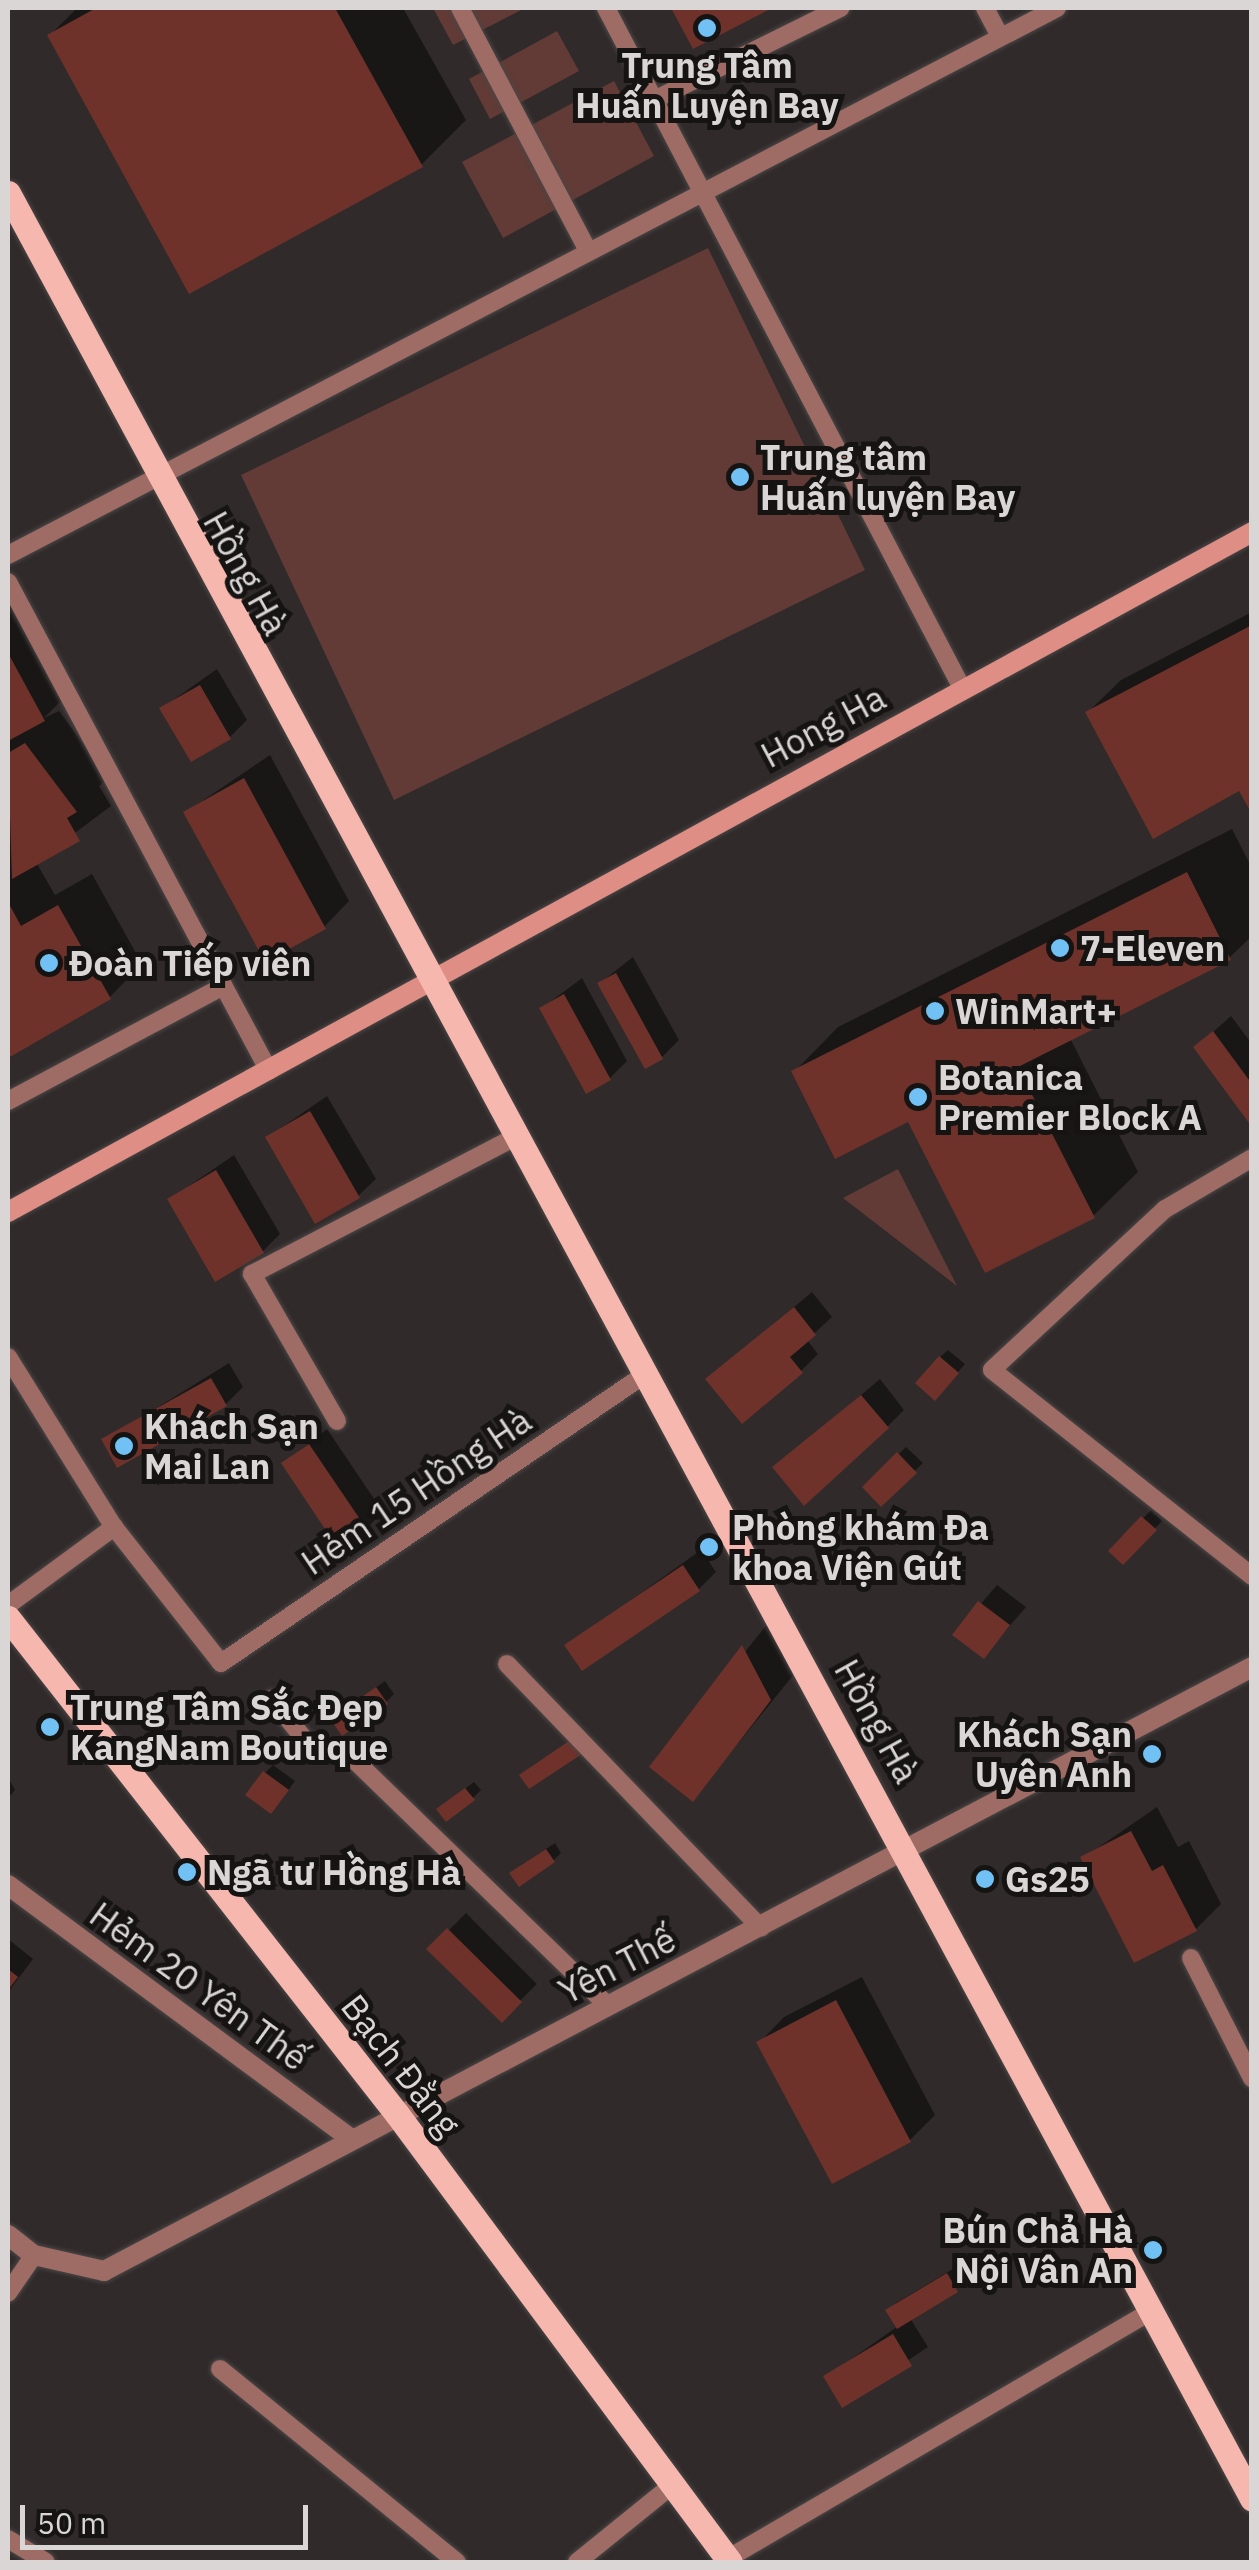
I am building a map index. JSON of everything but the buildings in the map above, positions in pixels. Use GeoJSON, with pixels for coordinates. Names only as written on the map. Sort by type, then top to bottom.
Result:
{"type":"FeatureCollection","features":[{"type":"Feature","properties":{"kind":"main road","name":"Hồng Hà"},"geometry":{"type":"LineString","coordinates":[[8,193],[154,478],[429,983],[647,1372],[1252,2499]]}},
{"type":"Feature","properties":{"kind":"main road","name":"Bạch Đằng"},"geometry":{"type":"LineString","coordinates":[[8,1618],[397,2114],[728,2561]]}},
{"type":"Feature","properties":{"kind":"street","name":"Hong Ha"},"geometry":{"type":"LineString","coordinates":[[429,983],[1252,532]]}},
{"type":"Feature","properties":{"kind":"street"},"geometry":{"type":"LineString","coordinates":[[8,1212],[429,983]]}},
{"type":"Feature","properties":{"kind":"street","name":"Yên Thế"},"geometry":{"type":"LineString","coordinates":[[8,2234],[34,2255],[104,2271],[397,2114],[908,1853],[1252,1667]]}},
{"type":"Feature","properties":{"kind":"street","name":"Hẻm 20 Yên Thế"},"geometry":{"type":"LineString","coordinates":[[8,1885],[352,2139]]}},
{"type":"Feature","properties":{"kind":"lane"},"geometry":{"type":"LineString","coordinates":[[460,8],[587,249]]}},
{"type":"Feature","properties":{"kind":"lane"},"geometry":{"type":"LineString","coordinates":[[606,8],[962,688]]}},
{"type":"Feature","properties":{"kind":"lane"},"geometry":{"type":"LineString","coordinates":[[654,100],[840,8]]}},
{"type":"Feature","properties":{"kind":"lane"},"geometry":{"type":"LineString","coordinates":[[985,8],[1000,36]]}},
{"type":"Feature","properties":{"kind":"lane"},"geometry":{"type":"LineString","coordinates":[[8,554],[701,189],[1057,8]]}},
{"type":"Feature","properties":{"kind":"lane"},"geometry":{"type":"LineString","coordinates":[[8,582],[269,1071]]}},
{"type":"Feature","properties":{"kind":"lane"},"geometry":{"type":"LineString","coordinates":[[8,1100],[223,986]]}},
{"type":"Feature","properties":{"kind":"lane"},"geometry":{"type":"LineString","coordinates":[[336,1421],[252,1274],[515,1137]]}},
{"type":"Feature","properties":{"kind":"lane"},"geometry":{"type":"LineString","coordinates":[[1252,1158],[1165,1210],[992,1370],[1252,1576]]}},
{"type":"Feature","properties":{"kind":"lane"},"geometry":{"type":"LineString","coordinates":[[8,1357],[114,1527],[8,1604]]}},
{"type":"Feature","properties":{"kind":"lane","name":"Hẻm 15 Hồng Hà"},"geometry":{"type":"LineString","coordinates":[[114,1527],[221,1663],[647,1372]]}},
{"type":"Feature","properties":{"kind":"lane"},"geometry":{"type":"LineString","coordinates":[[506,1664],[761,1928]]}},
{"type":"Feature","properties":{"kind":"lane"},"geometry":{"type":"LineString","coordinates":[[272,1699],[314,1750],[342,1749],[608,2006]]}},
{"type":"Feature","properties":{"kind":"lane"},"geometry":{"type":"LineString","coordinates":[[1191,1958],[1252,2078]]}},
{"type":"Feature","properties":{"kind":"lane"},"geometry":{"type":"LineString","coordinates":[[8,2293],[34,2255]]}},
{"type":"Feature","properties":{"kind":"lane"},"geometry":{"type":"LineString","coordinates":[[728,2561],[1150,2312]]}},
{"type":"Feature","properties":{"kind":"lane"},"geometry":{"type":"LineString","coordinates":[[220,2368],[457,2562]]}},
{"type":"Feature","properties":{"kind":"lane"},"geometry":{"type":"LineString","coordinates":[[578,2562],[670,2487]]}},
{"type":"Feature","properties":{"kind":"lane"},"geometry":{"type":"LineString","coordinates":[[8,2539],[46,2562]]}},
{"type":"Feature","properties":{"kind":"shaded area"},"geometry":{"type":"Polygon","coordinates":[[[433,8],[525,8],[453,45],[433,8]]]}},
{"type":"Feature","properties":{"kind":"shaded area"},"geometry":{"type":"Polygon","coordinates":[[[557,31],[579,71],[490,119],[469,79],[557,31]]]}},
{"type":"Feature","properties":{"kind":"shaded area"},"geometry":{"type":"Polygon","coordinates":[[[614,81],[654,156],[503,238],[462,162],[614,81]]]}},
{"type":"Feature","properties":{"kind":"shaded area"},"geometry":{"type":"Polygon","coordinates":[[[708,248],[865,570],[394,800],[241,475],[708,248]]]}},
{"type":"Feature","properties":{"kind":"shaded area"},"geometry":{"type":"Polygon","coordinates":[[[898,1169],[957,1286],[843,1198],[898,1169]]]}},
{"type":"Feature","properties":{"kind":"place","name":"Trung Tâm Huấn Luyện Bay"},"geometry":{"type":"Point","coordinates":[707,28]}},
{"type":"Feature","properties":{"kind":"place","name":"Trung tâm Huấn luyện Bay"},"geometry":{"type":"Point","coordinates":[740,477]}},
{"type":"Feature","properties":{"kind":"place","name":"7-Eleven"},"geometry":{"type":"Point","coordinates":[1060,948]}},
{"type":"Feature","properties":{"kind":"place","name":"Đoàn Tiếp viên"},"geometry":{"type":"Point","coordinates":[49,963]}},
{"type":"Feature","properties":{"kind":"place","name":"WinMart+"},"geometry":{"type":"Point","coordinates":[935,1011]}},
{"type":"Feature","properties":{"kind":"place","name":"Botanica Premier Block A"},"geometry":{"type":"Point","coordinates":[918,1097]}},
{"type":"Feature","properties":{"kind":"place","name":"Khách Sạn Mai Lan"},"geometry":{"type":"Point","coordinates":[124,1446]}},
{"type":"Feature","properties":{"kind":"place","name":"Phòng khám Đa khoa Viện Gút"},"geometry":{"type":"Point","coordinates":[709,1547]}},
{"type":"Feature","properties":{"kind":"place","name":"Trung Tâm Sắc Đẹp KangNam Boutique"},"geometry":{"type":"Point","coordinates":[50,1727]}},
{"type":"Feature","properties":{"kind":"place","name":"Khách Sạn Uyên Anh"},"geometry":{"type":"Point","coordinates":[1152,1754]}},
{"type":"Feature","properties":{"kind":"place","name":"Ngã tư Hồng Hà"},"geometry":{"type":"Point","coordinates":[187,1872]}},
{"type":"Feature","properties":{"kind":"place","name":"Gs25"},"geometry":{"type":"Point","coordinates":[985,1879]}},
{"type":"Feature","properties":{"kind":"place","name":"Bún Chả Hà Nội Vân An"},"geometry":{"type":"Point","coordinates":[1153,2250]}}]}
